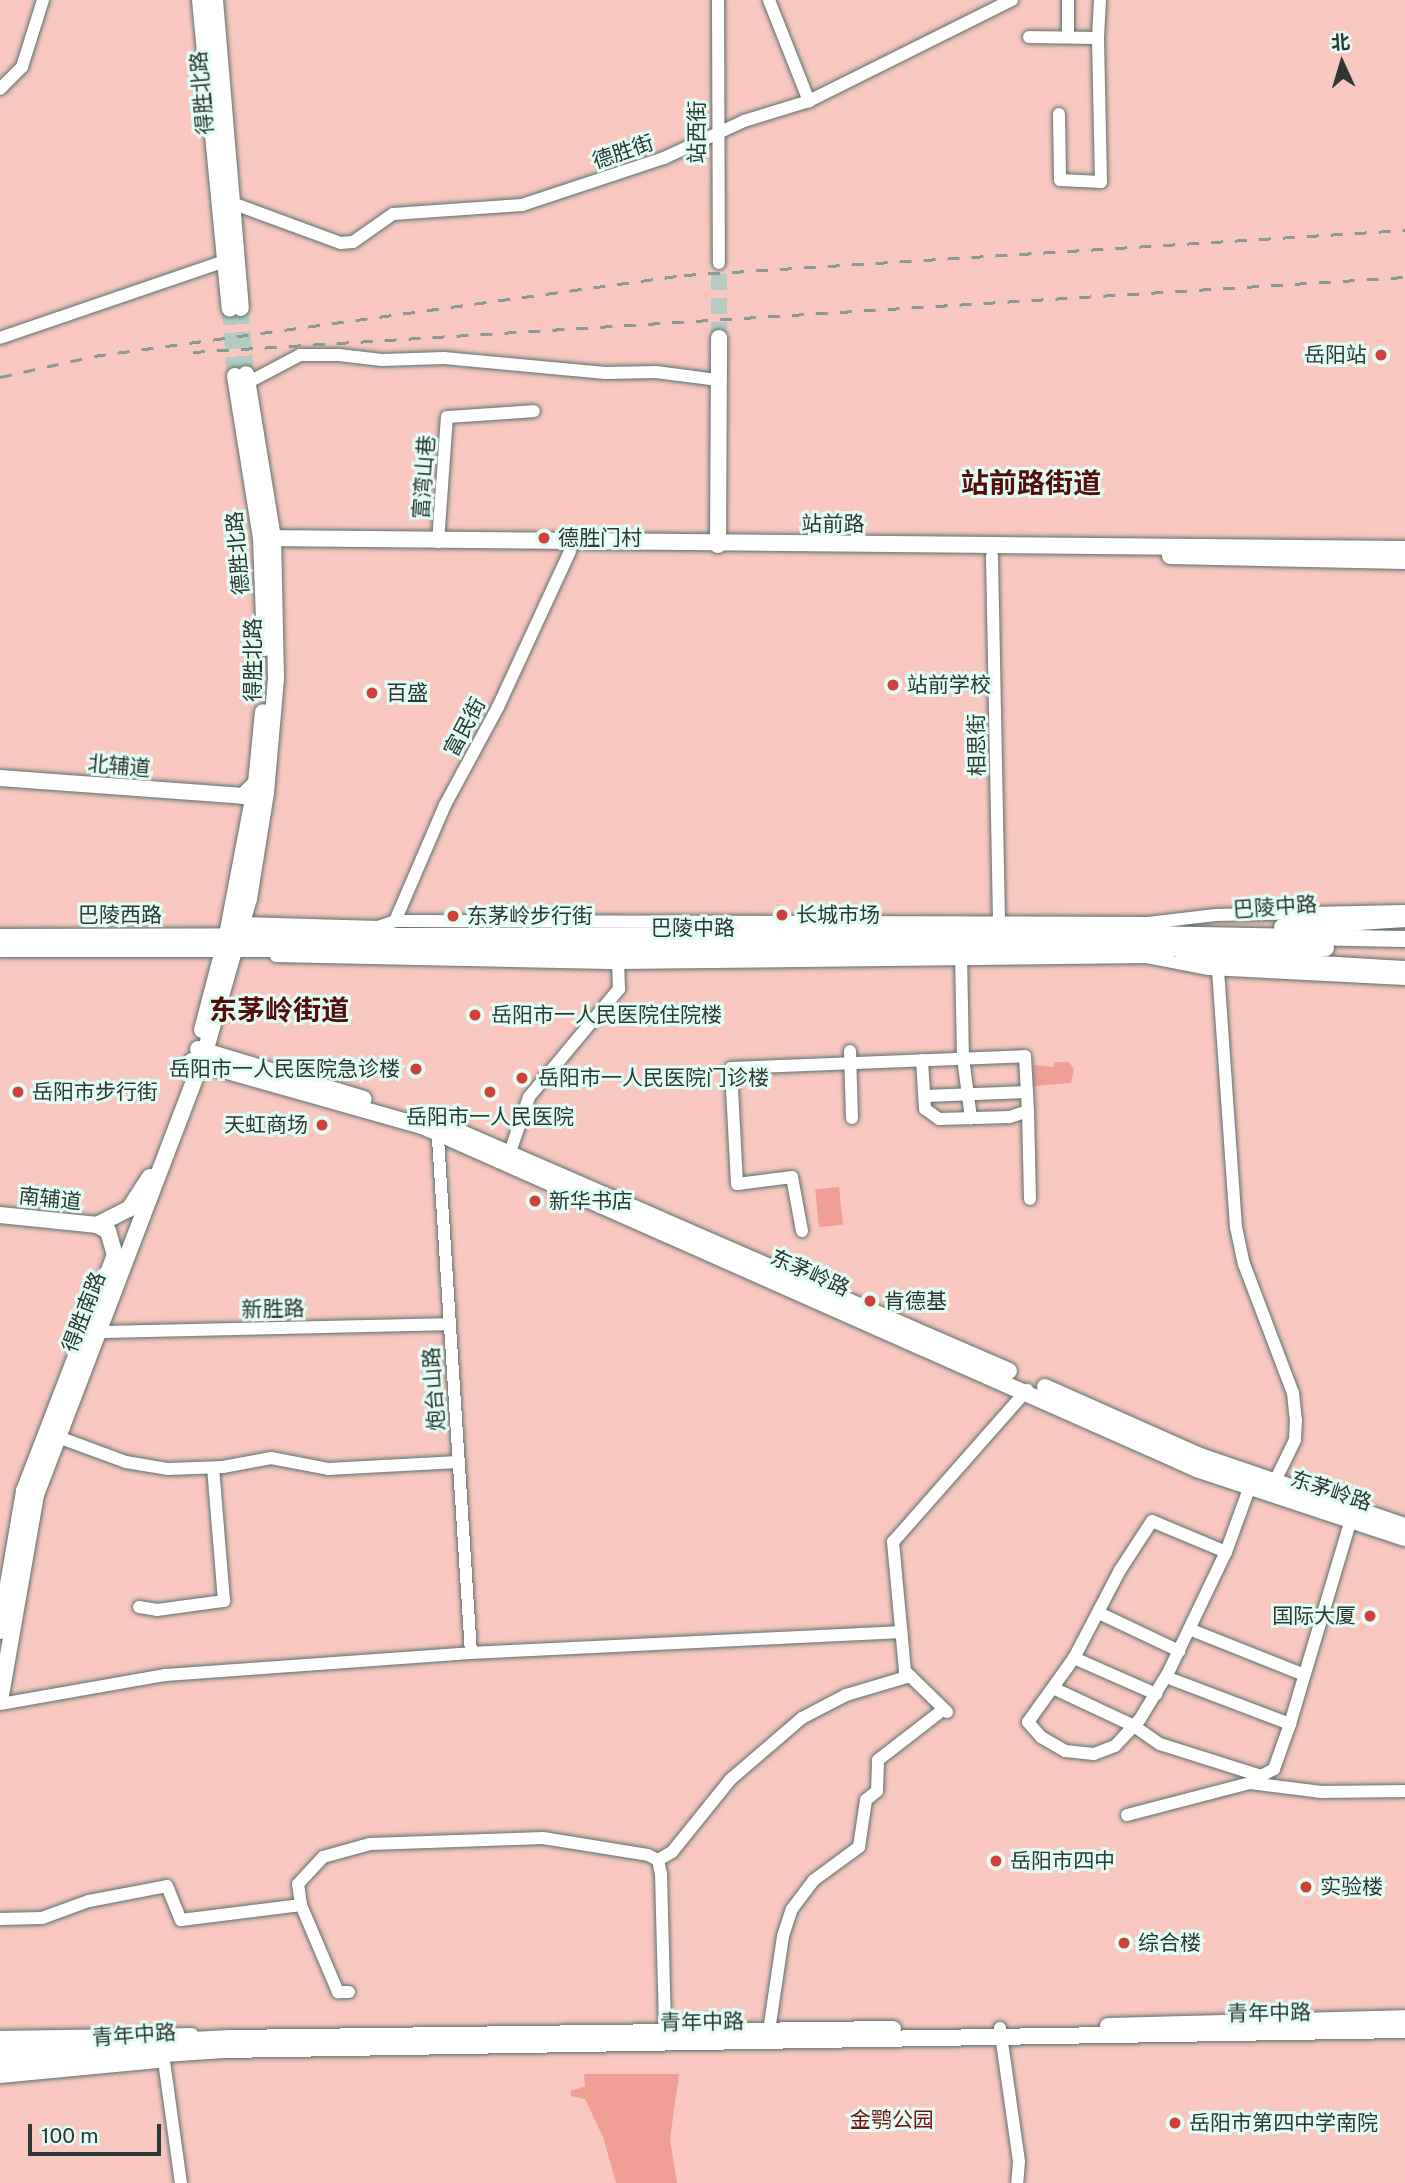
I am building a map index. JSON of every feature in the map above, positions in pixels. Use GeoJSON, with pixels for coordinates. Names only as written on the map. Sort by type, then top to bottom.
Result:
{"type":"FeatureCollection","features":[{"type":"Feature","properties":{"kind":"main road"},"geometry":{"type":"LineString","coordinates":[[200,0],[226,261]]}},
{"type":"Feature","properties":{"kind":"main road","name":"得胜北路"},"geometry":{"type":"LineString","coordinates":[[215,0],[232,203],[235,308],[226,261]]}},
{"type":"Feature","properties":{"kind":"main road"},"geometry":{"type":"LineString","coordinates":[[718,544],[719,338]]}},
{"type":"Feature","properties":{"kind":"main road","name":"得胜北路"},"geometry":{"type":"LineString","coordinates":[[235,940],[249,898],[259,838],[269,768],[276,678],[267,542],[242,378]]}},
{"type":"Feature","properties":{"kind":"main road","name":"站前路"},"geometry":{"type":"LineString","coordinates":[[267,542],[1405,549]]}},
{"type":"Feature","properties":{"kind":"main road","name":"站前路"},"geometry":{"type":"LineString","coordinates":[[267,542],[570,551],[1405,561]]}},
{"type":"Feature","properties":{"kind":"main road","name":"德胜北路"},"geometry":{"type":"LineString","coordinates":[[256,783],[265,677],[267,542]]}},
{"type":"Feature","properties":{"kind":"main road"},"geometry":{"type":"LineString","coordinates":[[259,838],[250,818],[234,798],[256,783],[269,768]]}},
{"type":"Feature","properties":{"kind":"main road","name":"北辅道"},"geometry":{"type":"LineString","coordinates":[[0,778],[234,798]]}},
{"type":"Feature","properties":{"kind":"main road","name":"得胜南路"},"geometry":{"type":"LineString","coordinates":[[0,1702],[36,1495],[99,1332],[199,1056],[235,940],[256,783]]}},
{"type":"Feature","properties":{"kind":"main road","name":"巴陵中路"},"geometry":{"type":"LineString","coordinates":[[235,940],[618,955],[961,955],[1405,919]]}},
{"type":"Feature","properties":{"kind":"main road","name":"巴陵中路"},"geometry":{"type":"LineString","coordinates":[[235,940],[824,934],[999,928],[1147,941],[1405,947]]}},
{"type":"Feature","properties":{"kind":"main road","name":"巴陵西路"},"geometry":{"type":"LineString","coordinates":[[0,937],[235,940]]}},
{"type":"Feature","properties":{"kind":"main road","name":"巴陵中路"},"geometry":{"type":"LineString","coordinates":[[1147,941],[1405,939]]}},
{"type":"Feature","properties":{"kind":"main road","name":"巴陵西路"},"geometry":{"type":"LineString","coordinates":[[0,948],[235,940]]}},
{"type":"Feature","properties":{"kind":"main road","name":"巴陵中路"},"geometry":{"type":"LineString","coordinates":[[1147,941],[1207,960],[1405,969]]}},
{"type":"Feature","properties":{"kind":"main road","name":"得胜南路"},"geometry":{"type":"LineString","coordinates":[[97,1224],[128,1209],[143,1192],[199,1056]]}},
{"type":"Feature","properties":{"kind":"main road","name":"东茅岭路"},"geometry":{"type":"LineString","coordinates":[[199,1056],[510,1152],[1200,1456],[1405,1525]]}},
{"type":"Feature","properties":{"kind":"main road","name":"东茅岭路"},"geometry":{"type":"LineString","coordinates":[[437,1128],[1027,1390],[1199,1470],[1405,1538]]}},
{"type":"Feature","properties":{"kind":"main road","name":"南辅道"},"geometry":{"type":"LineString","coordinates":[[0,1215],[97,1224]]}},
{"type":"Feature","properties":{"kind":"main road"},"geometry":{"type":"LineString","coordinates":[[0,1631],[4,1588],[24,1492],[115,1255],[108,1231],[97,1224]]}},
{"type":"Feature","properties":{"kind":"main road","name":"青年中路"},"geometry":{"type":"LineString","coordinates":[[0,2050],[665,2032],[1001,2033],[1405,2018]]}},
{"type":"Feature","properties":{"kind":"main road","name":"青年中路"},"geometry":{"type":"LineString","coordinates":[[0,2065],[227,2044],[1405,2030]]}},
{"type":"Feature","properties":{"kind":"street"},"geometry":{"type":"LineString","coordinates":[[0,89],[22,67],[43,0]]}},
{"type":"Feature","properties":{"kind":"street","name":"站西街"},"geometry":{"type":"LineString","coordinates":[[718,0],[719,263]]}},
{"type":"Feature","properties":{"kind":"street"},"geometry":{"type":"LineString","coordinates":[[769,0],[809,101]]}},
{"type":"Feature","properties":{"kind":"street","name":"德胜街"},"geometry":{"type":"LineString","coordinates":[[232,203],[325,238],[353,242],[393,214],[522,205],[602,181],[719,136],[744,121],[809,101],[1012,0]]}},
{"type":"Feature","properties":{"kind":"street"},"geometry":{"type":"LineString","coordinates":[[1068,0],[1068,37]]}},
{"type":"Feature","properties":{"kind":"street"},"geometry":{"type":"LineString","coordinates":[[1059,114],[1060,180],[1101,182],[1098,38],[1100,0]]}},
{"type":"Feature","properties":{"kind":"street"},"geometry":{"type":"LineString","coordinates":[[1029,37],[1098,38]]}},
{"type":"Feature","properties":{"kind":"street"},"geometry":{"type":"LineString","coordinates":[[0,338],[226,261]]}},
{"type":"Feature","properties":{"kind":"street"},"geometry":{"type":"LineString","coordinates":[[242,378],[300,355],[339,355],[382,360],[444,358],[605,373],[656,372],[718,380]]}},
{"type":"Feature","properties":{"kind":"street","name":"富湾山巷"},"geometry":{"type":"LineString","coordinates":[[438,542],[447,417],[534,411]]}},
{"type":"Feature","properties":{"kind":"street","name":"富民街"},"geometry":{"type":"LineString","coordinates":[[395,921],[440,817],[498,707],[570,551]]}},
{"type":"Feature","properties":{"kind":"street","name":"相思街"},"geometry":{"type":"LineString","coordinates":[[992,556],[999,928]]}},
{"type":"Feature","properties":{"kind":"street"},"geometry":{"type":"LineString","coordinates":[[249,898],[259,918],[280,924],[378,927],[395,921],[732,922],[999,928],[1149,923],[1216,915],[1405,911]]}},
{"type":"Feature","properties":{"kind":"street"},"geometry":{"type":"LineString","coordinates":[[732,922],[746,934]]}},
{"type":"Feature","properties":{"kind":"street"},"geometry":{"type":"LineString","coordinates":[[801,923],[824,934]]}},
{"type":"Feature","properties":{"kind":"street"},"geometry":{"type":"LineString","coordinates":[[235,940],[280,924]]}},
{"type":"Feature","properties":{"kind":"street"},"geometry":{"type":"LineString","coordinates":[[510,1152],[529,1097],[619,989],[618,955]]}},
{"type":"Feature","properties":{"kind":"street"},"geometry":{"type":"LineString","coordinates":[[971,1118],[963,1058],[961,955],[1147,957],[1218,970],[1405,979]]}},
{"type":"Feature","properties":{"kind":"street"},"geometry":{"type":"LineString","coordinates":[[1218,970],[1236,1227],[1244,1264],[1293,1393],[1295,1440],[1275,1481]]}},
{"type":"Feature","properties":{"kind":"street"},"geometry":{"type":"LineString","coordinates":[[802,1231],[792,1177],[737,1184],[731,1068],[850,1057],[922,1060],[1026,1056],[1030,1199]]}},
{"type":"Feature","properties":{"kind":"street"},"geometry":{"type":"LineString","coordinates":[[850,1057],[852,1118]]}},
{"type":"Feature","properties":{"kind":"street"},"geometry":{"type":"LineString","coordinates":[[922,1060],[925,1109],[939,1119],[1009,1117],[1028,1111]]}},
{"type":"Feature","properties":{"kind":"street"},"geometry":{"type":"LineString","coordinates":[[925,1096],[1027,1092]]}},
{"type":"Feature","properties":{"kind":"street","name":"炮台山路"},"geometry":{"type":"LineString","coordinates":[[437,1128],[471,1653]]}},
{"type":"Feature","properties":{"kind":"street","name":"新胜路"},"geometry":{"type":"LineString","coordinates":[[99,1332],[449,1324]]}},
{"type":"Feature","properties":{"kind":"street"},"geometry":{"type":"LineString","coordinates":[[769,2031],[779,1957],[792,1909],[814,1880],[859,1847],[866,1800],[877,1791],[878,1760],[945,1711],[905,1671],[893,1542],[1027,1390]]}},
{"type":"Feature","properties":{"kind":"street"},"geometry":{"type":"LineString","coordinates":[[58,1437],[126,1462],[168,1469],[213,1468],[271,1458],[328,1469],[458,1462]]}},
{"type":"Feature","properties":{"kind":"street"},"geometry":{"type":"LineString","coordinates":[[139,1607],[157,1610],[224,1601],[213,1468]]}},
{"type":"Feature","properties":{"kind":"street"},"geometry":{"type":"LineString","coordinates":[[1226,1552],[1152,1521],[1074,1658],[1028,1722],[1041,1737],[1065,1751],[1094,1754],[1115,1746],[1134,1726],[1156,1694],[1179,1651],[1226,1552],[1250,1486]]}},
{"type":"Feature","properties":{"kind":"street"},"geometry":{"type":"LineString","coordinates":[[1054,1688],[1134,1726],[1160,1744],[1261,1776],[1274,1769],[1290,1724],[1302,1674],[1350,1519]]}},
{"type":"Feature","properties":{"kind":"street"},"geometry":{"type":"LineString","coordinates":[[1099,1613],[1179,1651]]}},
{"type":"Feature","properties":{"kind":"street"},"geometry":{"type":"LineString","coordinates":[[1189,1629],[1302,1674]]}},
{"type":"Feature","properties":{"kind":"street"},"geometry":{"type":"LineString","coordinates":[[0,1702],[165,1675],[471,1653],[901,1632]]}},
{"type":"Feature","properties":{"kind":"street"},"geometry":{"type":"LineString","coordinates":[[1074,1658],[1156,1694]]}},
{"type":"Feature","properties":{"kind":"street"},"geometry":{"type":"LineString","coordinates":[[349,1992],[338,1992],[301,1905],[298,1884],[323,1857],[370,1844],[562,1839],[658,1860],[672,1852],[731,1779],[802,1718],[846,1695],[910,1676]]}},
{"type":"Feature","properties":{"kind":"street"},"geometry":{"type":"LineString","coordinates":[[1166,1677],[1290,1724]]}},
{"type":"Feature","properties":{"kind":"street"},"geometry":{"type":"LineString","coordinates":[[1127,1815],[1250,1783],[1321,1792],[1405,1791]]}},
{"type":"Feature","properties":{"kind":"street"},"geometry":{"type":"LineString","coordinates":[[658,1860],[665,2032]]}},
{"type":"Feature","properties":{"kind":"street"},"geometry":{"type":"LineString","coordinates":[[0,1919],[42,1918],[89,1901],[167,1886],[181,1920],[301,1905]]}},
{"type":"Feature","properties":{"kind":"street"},"geometry":{"type":"LineString","coordinates":[[0,2037],[146,2032],[227,2044]]}},
{"type":"Feature","properties":{"kind":"street"},"geometry":{"type":"LineString","coordinates":[[1001,2033],[1019,2162],[1017,2183]]}},
{"type":"Feature","properties":{"kind":"street"},"geometry":{"type":"LineString","coordinates":[[0,2077],[164,2062],[227,2044]]}},
{"type":"Feature","properties":{"kind":"street"},"geometry":{"type":"LineString","coordinates":[[164,2062],[181,2183]]}},
{"type":"Feature","properties":{"kind":"green space","name":"金鹗公园"},"geometry":{"type":"Polygon","coordinates":[[[0,0],[1405,0],[1405,2183],[0,2183],[0,0]]]}},
{"type":"Feature","properties":{"kind":"shaded area"},"geometry":{"type":"Polygon","coordinates":[[[1055,1062],[1069,1062],[1074,1069],[1071,1083],[1033,1086],[1034,1065],[1053,1067],[1055,1062]]]}},
{"type":"Feature","properties":{"kind":"shaded area"},"geometry":{"type":"Polygon","coordinates":[[[839,1187],[843,1225],[819,1227],[815,1190],[839,1187]]]}},
{"type":"Feature","properties":{"kind":"shaded area"},"geometry":{"type":"Polygon","coordinates":[[[584,2074],[679,2074],[670,2139],[677,2183],[616,2183],[603,2137],[585,2099],[571,2096],[571,2091],[585,2086],[584,2074]]]}},
{"type":"Feature","properties":{"kind":"tunnel"},"geometry":{"type":"LineString","coordinates":[[719,263],[719,338]]}},
{"type":"Feature","properties":{"kind":"tunnel"},"geometry":{"type":"LineString","coordinates":[[241,308],[246,374]]}},
{"type":"Feature","properties":{"kind":"tunnel"},"geometry":{"type":"LineString","coordinates":[[230,309],[235,376]]}},
{"type":"Feature","properties":{"kind":"railway"},"geometry":{"type":"LineString","coordinates":[[0,377],[94,356],[684,275],[1405,230]]}},
{"type":"Feature","properties":{"kind":"railway"},"geometry":{"type":"LineString","coordinates":[[193,352],[1405,277]]}},
{"type":"Feature","properties":{"kind":"place","name":"岳阳站"},"geometry":{"type":"Point","coordinates":[1381,355]}},
{"type":"Feature","properties":{"kind":"place","name":"德胜门村"},"geometry":{"type":"Point","coordinates":[544,538]}},
{"type":"Feature","properties":{"kind":"place","name":"站前学校"},"geometry":{"type":"Point","coordinates":[893,685]}},
{"type":"Feature","properties":{"kind":"place","name":"百盛"},"geometry":{"type":"Point","coordinates":[372,693]}},
{"type":"Feature","properties":{"kind":"place","name":"长城市场"},"geometry":{"type":"Point","coordinates":[782,915]}},
{"type":"Feature","properties":{"kind":"place","name":"东茅岭步行街"},"geometry":{"type":"Point","coordinates":[453,916]}},
{"type":"Feature","properties":{"kind":"place","name":"岳阳市一人民医院住院楼"},"geometry":{"type":"Point","coordinates":[475,1015]}},
{"type":"Feature","properties":{"kind":"place","name":"岳阳市一人民医院急诊楼"},"geometry":{"type":"Point","coordinates":[416,1069]}},
{"type":"Feature","properties":{"kind":"place","name":"岳阳市一人民医院门诊楼"},"geometry":{"type":"Point","coordinates":[522,1078]}},
{"type":"Feature","properties":{"kind":"place","name":"岳阳市步行街"},"geometry":{"type":"Point","coordinates":[18,1092]}},
{"type":"Feature","properties":{"kind":"place","name":"岳阳市一人民医院"},"geometry":{"type":"Point","coordinates":[490,1092]}},
{"type":"Feature","properties":{"kind":"place","name":"天虹商场"},"geometry":{"type":"Point","coordinates":[322,1125]}},
{"type":"Feature","properties":{"kind":"place","name":"新华书店"},"geometry":{"type":"Point","coordinates":[535,1201]}},
{"type":"Feature","properties":{"kind":"place","name":"肯德基"},"geometry":{"type":"Point","coordinates":[870,1301]}},
{"type":"Feature","properties":{"kind":"place","name":"国际大厦"},"geometry":{"type":"Point","coordinates":[1370,1616]}},
{"type":"Feature","properties":{"kind":"place","name":"岳阳市四中"},"geometry":{"type":"Point","coordinates":[996,1861]}},
{"type":"Feature","properties":{"kind":"place","name":"实验楼"},"geometry":{"type":"Point","coordinates":[1306,1887]}},
{"type":"Feature","properties":{"kind":"place","name":"综合楼"},"geometry":{"type":"Point","coordinates":[1124,1943]}},
{"type":"Feature","properties":{"kind":"place","name":"岳阳市第四中学南院"},"geometry":{"type":"Point","coordinates":[1175,2123]}},
{"type":"Feature","properties":{"kind":"district","name":"站前路街道"},"geometry":{"type":"Point","coordinates":[1031,483]}},
{"type":"Feature","properties":{"kind":"district","name":"东茅岭街道"},"geometry":{"type":"Point","coordinates":[279,1010]}}]}
